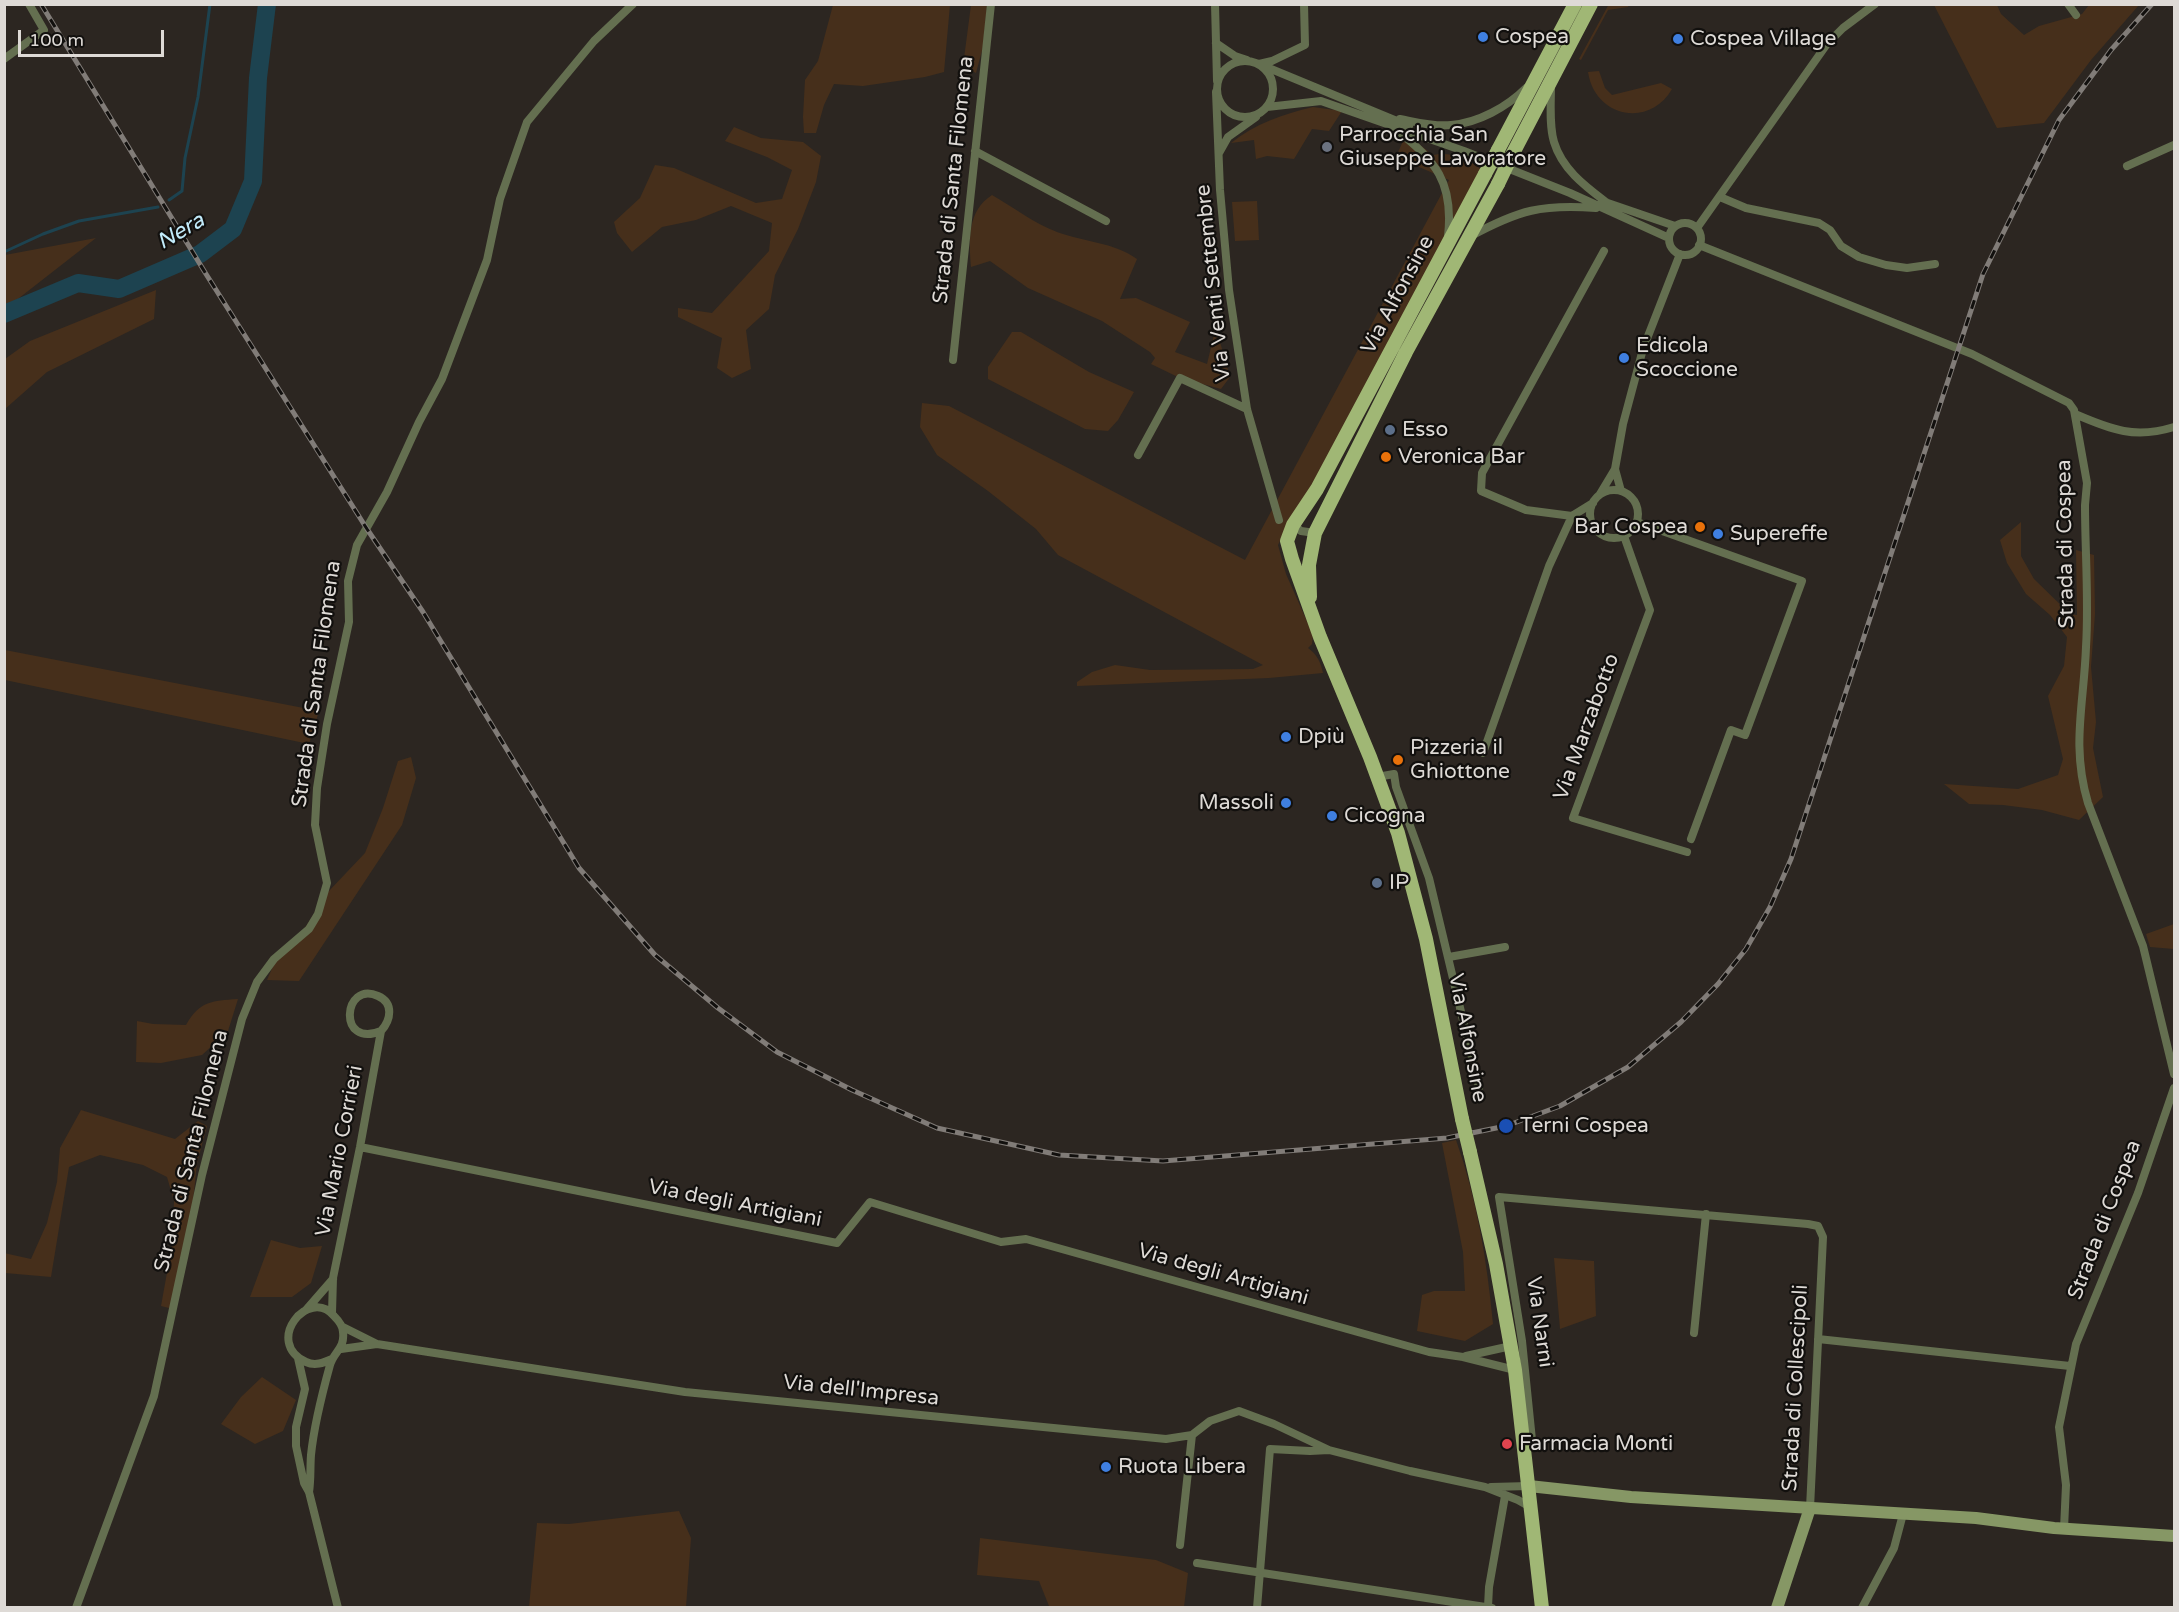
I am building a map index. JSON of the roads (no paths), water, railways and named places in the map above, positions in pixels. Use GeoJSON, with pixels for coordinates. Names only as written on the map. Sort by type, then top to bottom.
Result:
{"type":"FeatureCollection","features":[{"type":"Feature","properties":{"kind":"main road","name":"Via Alfonsine"},"geometry":{"type":"LineString","coordinates":[[1510,1346],[1496,1264],[1462,1119],[1426,939],[1398,832],[1310,609],[1287,541],[1286,522],[1317,489],[1575,4]]}},
{"type":"Feature","properties":{"kind":"main road","name":"Via Alfonsine"},"geometry":{"type":"LineString","coordinates":[[1310,609],[1309,566],[1315,533],[1406,352],[1498,184],[1591,4]]}},
{"type":"Feature","properties":{"kind":"main road","name":"Via Narni"},"geometry":{"type":"LineString","coordinates":[[1510,1346],[1532,1508],[1542,1608]]}},
{"type":"Feature","properties":{"kind":"street"},"geometry":{"type":"LineString","coordinates":[[4,59],[44,30],[29,4]]}},
{"type":"Feature","properties":{"kind":"street","name":"Strada di Santa Filomena"},"geometry":{"type":"LineString","coordinates":[[76,1608],[154,1396],[201,1175],[242,1019],[257,982],[274,959],[309,929],[318,914],[327,883],[315,825],[317,788],[327,724],[349,622],[348,581],[357,545],[387,492],[419,422],[442,380],[487,260],[500,199],[527,122],[594,41],[633,4]]}},
{"type":"Feature","properties":{"kind":"street","name":"Strada di Santa Filomena"},"geometry":{"type":"LineString","coordinates":[[953,360],[991,4]]}},
{"type":"Feature","properties":{"kind":"street","name":"Via Venti Settembre"},"geometry":{"type":"LineString","coordinates":[[1215,4],[1219,153],[1229,290],[1247,409],[1286,522]]}},
{"type":"Feature","properties":{"kind":"street"},"geometry":{"type":"LineString","coordinates":[[1259,64],[1272,61],[1305,45],[1304,4]]}},
{"type":"Feature","properties":{"kind":"street"},"geometry":{"type":"LineString","coordinates":[[1697,228],[1827,44],[1843,28],[1875,4]]}},
{"type":"Feature","properties":{"kind":"street"},"geometry":{"type":"LineString","coordinates":[[2068,4],[2076,15]]}},
{"type":"Feature","properties":{"kind":"street"},"geometry":{"type":"LineString","coordinates":[[1216,43],[1235,56],[1259,64],[1445,144],[1570,193],[1675,226],[1689,223],[1697,228],[1701,236],[1699,245],[1693,252],[1680,254],[1670,246],[1669,238],[1675,226]]}},
{"type":"Feature","properties":{"kind":"street"},"geometry":{"type":"LineString","coordinates":[[1217,57],[1235,56]]}},
{"type":"Feature","properties":{"kind":"street"},"geometry":{"type":"LineString","coordinates":[[1250,61],[1232,64],[1220,76],[1217,88],[1222,107],[1235,116],[1251,117],[1259,114]]}},
{"type":"Feature","properties":{"kind":"street"},"geometry":{"type":"LineString","coordinates":[[1259,64],[1270,75],[1273,90],[1272,99],[1267,108]]}},
{"type":"Feature","properties":{"kind":"street"},"geometry":{"type":"LineString","coordinates":[[1273,90],[1282,75]]}},
{"type":"Feature","properties":{"kind":"street"},"geometry":{"type":"LineString","coordinates":[[1267,108],[1321,101],[1387,120],[1452,125],[1484,117],[1516,98],[1535,80]]}},
{"type":"Feature","properties":{"kind":"street"},"geometry":{"type":"LineString","coordinates":[[1551,82],[1554,142],[1563,161],[1580,182],[1605,205],[1669,238]]}},
{"type":"Feature","properties":{"kind":"street","name":"Via Venti Settembre"},"geometry":{"type":"LineString","coordinates":[[1219,153],[1228,137],[1267,108]]}},
{"type":"Feature","properties":{"kind":"street"},"geometry":{"type":"LineString","coordinates":[[1387,120],[1426,155],[1436,168],[1448,193],[1449,235],[1443,255]]}},
{"type":"Feature","properties":{"kind":"street"},"geometry":{"type":"LineString","coordinates":[[2127,166],[2175,145]]}},
{"type":"Feature","properties":{"kind":"street"},"geometry":{"type":"LineString","coordinates":[[975,151],[1106,220]]}},
{"type":"Feature","properties":{"kind":"street"},"geometry":{"type":"LineString","coordinates":[[1720,197],[1746,208],[1819,223],[1830,230],[1842,246],[1859,257],[1907,268],[1935,264]]}},
{"type":"Feature","properties":{"kind":"street"},"geometry":{"type":"LineString","coordinates":[[1468,238],[1494,223],[1534,208],[1605,205]]}},
{"type":"Feature","properties":{"kind":"street"},"geometry":{"type":"LineString","coordinates":[[1699,245],[1972,354],[2069,403],[2075,414],[2112,430],[2139,434],[2175,427]]}},
{"type":"Feature","properties":{"kind":"street"},"geometry":{"type":"LineString","coordinates":[[1600,494],[1614,490],[1621,491],[1634,500],[1638,514],[1637,522],[1629,533],[1624,536],[1608,537],[1572,516],[1526,510],[1481,491],[1482,473],[1604,251]]}},
{"type":"Feature","properties":{"kind":"street"},"geometry":{"type":"LineString","coordinates":[[1483,753],[1549,566],[1572,516],[1593,503],[1615,469],[1623,424],[1643,349],[1680,254]]}},
{"type":"Feature","properties":{"kind":"street","name":"Via Venti Settembre"},"geometry":{"type":"LineString","coordinates":[[1138,454],[1180,378],[1247,409]]}},
{"type":"Feature","properties":{"kind":"street","name":"Strada di Cospea"},"geometry":{"type":"LineString","coordinates":[[2075,414],[2087,483],[2085,505],[2086,648],[2079,715],[2081,780],[2143,946],[2175,1074]]}},
{"type":"Feature","properties":{"kind":"street"},"geometry":{"type":"LineString","coordinates":[[1615,469],[1621,491]]}},
{"type":"Feature","properties":{"kind":"street"},"geometry":{"type":"LineString","coordinates":[[1593,503],[1590,514],[1595,528]]}},
{"type":"Feature","properties":{"kind":"street"},"geometry":{"type":"LineString","coordinates":[[1286,522],[1301,531],[1315,533]]}},
{"type":"Feature","properties":{"kind":"street"},"geometry":{"type":"LineString","coordinates":[[1637,522],[1802,581],[1745,735],[1731,730],[1691,839]]}},
{"type":"Feature","properties":{"kind":"street","name":"Via Marzabotto"},"geometry":{"type":"LineString","coordinates":[[1624,536],[1650,610],[1573,818],[1688,852]]}},
{"type":"Feature","properties":{"kind":"street","name":"Via Alfonsine"},"geometry":{"type":"LineString","coordinates":[[1377,777],[1394,774],[1396,787],[1429,878],[1479,1087]]}},
{"type":"Feature","properties":{"kind":"street","name":"Via Alfonsine"},"geometry":{"type":"LineString","coordinates":[[1449,957],[1505,947]]}},
{"type":"Feature","properties":{"kind":"street","name":"Via Mario Corrieri"},"geometry":{"type":"LineString","coordinates":[[332,1313],[333,1278],[381,1031],[390,1015],[383,999],[375,994],[358,997],[351,1004],[350,1022],[364,1034],[381,1031]]}},
{"type":"Feature","properties":{"kind":"street","name":"Strada di Cospea"},"geometry":{"type":"LineString","coordinates":[[2064,1529],[2066,1485],[2059,1427],[2067,1393],[2070,1366],[2076,1344],[2138,1193],[2175,1088]]}},
{"type":"Feature","properties":{"kind":"street","name":"Via degli Artigiani"},"geometry":{"type":"LineString","coordinates":[[360,1147],[837,1243],[870,1202],[1001,1242],[1026,1239],[1429,1352],[1463,1357],[1515,1370]]}},
{"type":"Feature","properties":{"kind":"street","name":"Strada di Collescipoli"},"geometry":{"type":"LineString","coordinates":[[1499,1197],[1706,1214],[1818,1226],[1823,1237],[1810,1508],[1976,1518],[2064,1529],[2175,1536]]}},
{"type":"Feature","properties":{"kind":"street","name":"Via Narni"},"geometry":{"type":"LineString","coordinates":[[1499,1197],[1522,1341],[1532,1440],[1524,1450]]}},
{"type":"Feature","properties":{"kind":"street"},"geometry":{"type":"LineString","coordinates":[[1694,1333],[1706,1214]]}},
{"type":"Feature","properties":{"kind":"street","name":"Via Mario Corrieri"},"geometry":{"type":"LineString","coordinates":[[333,1278],[306,1310],[294,1318],[288,1332],[290,1346],[298,1358],[305,1389],[296,1427],[296,1446],[336,1606]]}},
{"type":"Feature","properties":{"kind":"street"},"geometry":{"type":"LineString","coordinates":[[306,1310],[320,1308],[332,1313],[343,1327],[344,1338],[341,1349]]}},
{"type":"Feature","properties":{"kind":"street","name":"Via dell'Impresa"},"geometry":{"type":"LineString","coordinates":[[343,1327],[377,1344]]}},
{"type":"Feature","properties":{"kind":"street"},"geometry":{"type":"LineString","coordinates":[[1818,1339],[2070,1366]]}},
{"type":"Feature","properties":{"kind":"street","name":"Via dell'Impresa"},"geometry":{"type":"LineString","coordinates":[[341,1349],[377,1344],[686,1392],[1166,1439],[1192,1435],[1210,1421],[1239,1411],[1274,1424],[1329,1450]]}},
{"type":"Feature","properties":{"kind":"street","name":"Via degli Artigiani"},"geometry":{"type":"LineString","coordinates":[[1463,1357],[1510,1346]]}},
{"type":"Feature","properties":{"kind":"street","name":"Via Mario Corrieri"},"geometry":{"type":"LineString","coordinates":[[309,1492],[311,1455],[316,1428],[332,1359],[341,1349]]}},
{"type":"Feature","properties":{"kind":"street"},"geometry":{"type":"LineString","coordinates":[[298,1358],[315,1364],[332,1359]]}},
{"type":"Feature","properties":{"kind":"street"},"geometry":{"type":"LineString","coordinates":[[296,1427],[311,1430],[316,1428]]}},
{"type":"Feature","properties":{"kind":"street"},"geometry":{"type":"LineString","coordinates":[[1180,1545],[1192,1435]]}},
{"type":"Feature","properties":{"kind":"street"},"geometry":{"type":"LineString","coordinates":[[1257,1608],[1270,1449],[1329,1450],[1485,1487],[1532,1508]]}},
{"type":"Feature","properties":{"kind":"street"},"geometry":{"type":"LineString","coordinates":[[1485,1487],[1529,1486],[1631,1497],[1810,1508],[1777,1608]]}},
{"type":"Feature","properties":{"kind":"street"},"geometry":{"type":"LineString","coordinates":[[1197,1563],[1490,1607],[1489,1587],[1505,1496]]}},
{"type":"Feature","properties":{"kind":"street"},"geometry":{"type":"LineString","coordinates":[[1862,1608],[1894,1548],[1903,1514]]}},
{"type":"Feature","properties":{"kind":"waterway"},"geometry":{"type":"LineString","coordinates":[[169,200],[182,191],[185,158],[198,97],[210,4]]}},
{"type":"Feature","properties":{"kind":"waterway","name":"Nera"},"geometry":{"type":"LineString","coordinates":[[4,314],[78,283],[119,289],[200,254],[233,229],[253,181],[258,78],[267,4]]}},
{"type":"Feature","properties":{"kind":"waterway"},"geometry":{"type":"LineString","coordinates":[[4,252],[79,221],[158,207]]}},
{"type":"Feature","properties":{"kind":"railway"},"geometry":{"type":"LineString","coordinates":[[41,4],[206,274],[367,529],[423,612],[579,868],[655,955],[718,1008],[777,1052],[852,1090],[937,1128],[1059,1155],[1163,1161],[1447,1138],[1506,1126],[1560,1106],[1628,1067],[1681,1022],[1718,984],[1746,949],[1770,907],[1791,859],[1983,274],[2059,120],[2111,50],[2152,4]]}},
{"type":"Feature","properties":{"kind":"place","name":"Cospea"},"geometry":{"type":"Point","coordinates":[1483,37]}},
{"type":"Feature","properties":{"kind":"place","name":"Cospea Village"},"geometry":{"type":"Point","coordinates":[1678,39]}},
{"type":"Feature","properties":{"kind":"place","name":"Parrocchia San Giuseppe Lavoratore"},"geometry":{"type":"Point","coordinates":[1327,147]}},
{"type":"Feature","properties":{"kind":"place","name":"Edicola Scoccione"},"geometry":{"type":"Point","coordinates":[1624,358]}},
{"type":"Feature","properties":{"kind":"place","name":"Esso"},"geometry":{"type":"Point","coordinates":[1390,430]}},
{"type":"Feature","properties":{"kind":"place","name":"Veronica Bar"},"geometry":{"type":"Point","coordinates":[1386,457]}},
{"type":"Feature","properties":{"kind":"place","name":"Bar Cospea"},"geometry":{"type":"Point","coordinates":[1700,527]}},
{"type":"Feature","properties":{"kind":"place","name":"Supereffe"},"geometry":{"type":"Point","coordinates":[1718,534]}},
{"type":"Feature","properties":{"kind":"place","name":"Dpiù"},"geometry":{"type":"Point","coordinates":[1286,737]}},
{"type":"Feature","properties":{"kind":"place","name":"Pizzeria il Ghiottone"},"geometry":{"type":"Point","coordinates":[1398,760]}},
{"type":"Feature","properties":{"kind":"place","name":"Massoli"},"geometry":{"type":"Point","coordinates":[1286,803]}},
{"type":"Feature","properties":{"kind":"place","name":"Cicogna"},"geometry":{"type":"Point","coordinates":[1332,816]}},
{"type":"Feature","properties":{"kind":"place","name":"IP"},"geometry":{"type":"Point","coordinates":[1377,883]}},
{"type":"Feature","properties":{"kind":"place","name":"Terni Cospea"},"geometry":{"type":"Point","coordinates":[1506,1126]}},
{"type":"Feature","properties":{"kind":"place","name":"Farmacia Monti"},"geometry":{"type":"Point","coordinates":[1507,1444]}},
{"type":"Feature","properties":{"kind":"place","name":"Ruota Libera"},"geometry":{"type":"Point","coordinates":[1106,1467]}}]}
